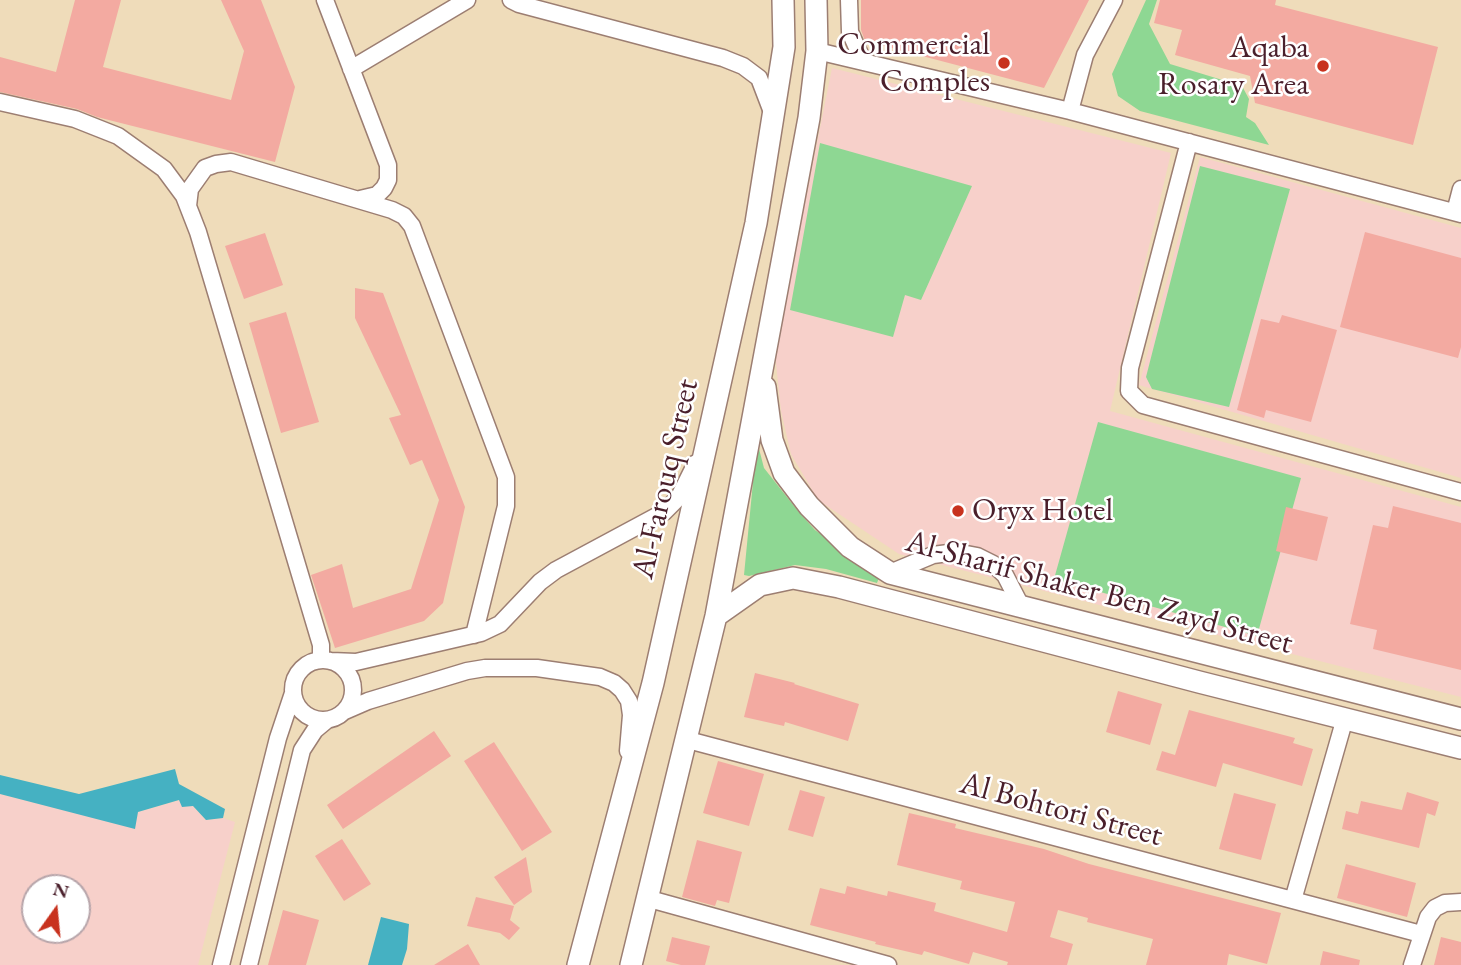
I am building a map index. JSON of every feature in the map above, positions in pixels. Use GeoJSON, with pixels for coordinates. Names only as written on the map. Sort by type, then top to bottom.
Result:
{"type":"FeatureCollection","features":[{"type":"Feature","properties":{"kind":"main road","name":"Al-Farouq Street"},"geometry":{"type":"LineString","coordinates":[[578,965],[653,683],[756,223],[784,47],[783,0]]}},
{"type":"Feature","properties":{"kind":"main road"},"geometry":{"type":"LineString","coordinates":[[631,965],[688,740],[716,616],[809,118],[817,51],[816,0]]}},
{"type":"Feature","properties":{"kind":"main road","name":"Al-Sharif Shaker Ben Zayd Street"},"geometry":{"type":"LineString","coordinates":[[761,364],[772,440],[784,473],[808,506],[850,547],[890,573],[1461,719]]}},
{"type":"Feature","properties":{"kind":"main road","name":"Al-Sharif Shaker Ben Zayd Street"},"geometry":{"type":"LineString","coordinates":[[716,616],[760,585],[793,578],[839,587],[1461,748]]}},
{"type":"Feature","properties":{"kind":"main road"},"geometry":{"type":"LineString","coordinates":[[1199,682],[1204,653]]}},
{"type":"Feature","properties":{"kind":"street"},"geometry":{"type":"LineString","coordinates":[[325,0],[388,165],[388,180],[377,195],[368,199],[356,199]]}},
{"type":"Feature","properties":{"kind":"street"},"geometry":{"type":"LineString","coordinates":[[351,69],[467,0]]}},
{"type":"Feature","properties":{"kind":"street"},"geometry":{"type":"LineString","coordinates":[[511,0],[723,58],[743,66],[759,78],[774,119]]}},
{"type":"Feature","properties":{"kind":"street"},"geometry":{"type":"LineString","coordinates":[[849,0],[850,32],[863,61]]}},
{"type":"Feature","properties":{"kind":"street"},"geometry":{"type":"LineString","coordinates":[[1070,111],[1084,55],[1114,0]]}},
{"type":"Feature","properties":{"kind":"street"},"geometry":{"type":"LineString","coordinates":[[817,51],[1070,111],[1458,213],[1461,189]]}},
{"type":"Feature","properties":{"kind":"street"},"geometry":{"type":"LineString","coordinates":[[0,102],[75,119],[118,136],[164,169],[184,196],[198,232],[326,660]]}},
{"type":"Feature","properties":{"kind":"street"},"geometry":{"type":"LineString","coordinates":[[1189,142],[1130,369],[1129,391],[1143,405],[1461,492]]}},
{"type":"Feature","properties":{"kind":"street"},"geometry":{"type":"LineString","coordinates":[[188,206],[190,189],[205,168],[231,162],[392,210],[404,216],[412,226],[506,477],[506,506],[474,635]]}},
{"type":"Feature","properties":{"kind":"street"},"geometry":{"type":"LineString","coordinates":[[220,965],[278,738],[293,692],[293,683],[303,667],[326,660],[356,662],[474,635],[500,624],[540,582],[556,570],[664,512],[679,497],[707,435]]}},
{"type":"Feature","properties":{"kind":"street"},"geometry":{"type":"LineString","coordinates":[[890,573],[933,555],[956,552],[977,556],[993,564],[1005,575],[1021,606]]}},
{"type":"Feature","properties":{"kind":"street"},"geometry":{"type":"LineString","coordinates":[[293,692],[300,710],[307,716],[327,720],[337,718],[345,711],[354,692],[353,682],[340,665],[326,660]]}},
{"type":"Feature","properties":{"kind":"street"},"geometry":{"type":"LineString","coordinates":[[345,711],[368,701],[485,667],[537,668],[600,677],[622,690],[631,715],[623,794]]}},
{"type":"Feature","properties":{"kind":"street"},"geometry":{"type":"LineString","coordinates":[[1293,900],[1345,718]]}},
{"type":"Feature","properties":{"kind":"street"},"geometry":{"type":"LineString","coordinates":[[249,965],[302,750],[315,730],[327,720]]}},
{"type":"Feature","properties":{"kind":"street","name":"Al Bohtori Street"},"geometry":{"type":"LineString","coordinates":[[688,740],[1421,934]]}},
{"type":"Feature","properties":{"kind":"street"},"geometry":{"type":"LineString","coordinates":[[646,898],[888,965]]}},
{"type":"Feature","properties":{"kind":"street"},"geometry":{"type":"LineString","coordinates":[[1412,965],[1427,917],[1435,908],[1445,903],[1461,902]]}},
{"type":"Feature","properties":{"kind":"shaded area"},"geometry":{"type":"Polygon","coordinates":[[[832,68],[1171,153],[1110,411],[1461,507],[1461,697],[899,554],[818,500],[791,454],[781,411],[775,354],[832,68]]]}},
{"type":"Feature","properties":{"kind":"shaded area"},"geometry":{"type":"Polygon","coordinates":[[[1200,157],[1461,228],[1461,478],[1139,385],[1200,157]]]}},
{"type":"Feature","properties":{"kind":"shaded area"},"geometry":{"type":"Polygon","coordinates":[[[0,794],[134,828],[138,812],[180,800],[193,806],[206,820],[223,818],[235,822],[198,965],[0,965],[0,794]]]}},
{"type":"Feature","properties":{"kind":"green space"},"geometry":{"type":"Polygon","coordinates":[[[1146,0],[1157,0],[1149,24],[1170,64],[1242,86],[1249,99],[1246,117],[1255,123],[1269,145],[1140,111],[1118,96],[1112,74],[1146,0]]]}},
{"type":"Feature","properties":{"kind":"green space"},"geometry":{"type":"Polygon","coordinates":[[[820,143],[972,186],[921,300],[905,295],[893,337],[790,310],[820,143]]]}},
{"type":"Feature","properties":{"kind":"green space"},"geometry":{"type":"Polygon","coordinates":[[[1200,166],[1290,189],[1229,407],[1152,389],[1146,377],[1200,166]]]}},
{"type":"Feature","properties":{"kind":"green space"},"geometry":{"type":"Polygon","coordinates":[[[1098,422],[1301,478],[1257,636],[1054,579],[1098,422]]]}},
{"type":"Feature","properties":{"kind":"green space"},"geometry":{"type":"Polygon","coordinates":[[[757,441],[764,468],[798,511],[815,530],[880,575],[877,583],[826,569],[795,565],[744,575],[757,441]]]}},
{"type":"Feature","properties":{"kind":"water"},"geometry":{"type":"Polygon","coordinates":[[[175,769],[179,784],[225,809],[223,818],[206,820],[193,806],[182,807],[179,800],[138,812],[135,829],[0,794],[0,775],[79,794],[175,769]]]}},
{"type":"Feature","properties":{"kind":"water"},"geometry":{"type":"Polygon","coordinates":[[[381,917],[409,924],[407,949],[402,965],[368,965],[381,917]]]}},
{"type":"Feature","properties":{"kind":"building"},"geometry":{"type":"Polygon","coordinates":[[[75,0],[121,0],[103,67],[231,100],[244,51],[221,0],[261,0],[295,87],[275,162],[97,117],[77,109],[0,92],[0,57],[56,72],[75,0]]]}},
{"type":"Feature","properties":{"kind":"building","name":"Commercial Comples"},"geometry":{"type":"Polygon","coordinates":[[[861,0],[1089,0],[1044,88],[865,41],[861,30],[861,0]]]}},
{"type":"Feature","properties":{"kind":"building","name":"Aqaba Rosary Area"},"geometry":{"type":"Polygon","coordinates":[[[1160,0],[1276,0],[1275,5],[1438,47],[1413,145],[1255,103],[1250,76],[1175,55],[1182,30],[1154,23],[1160,0]]]}},
{"type":"Feature","properties":{"kind":"building"},"geometry":{"type":"Polygon","coordinates":[[[1365,232],[1461,258],[1461,347],[1458,358],[1340,327],[1365,232]]]}},
{"type":"Feature","properties":{"kind":"building"},"geometry":{"type":"Polygon","coordinates":[[[265,233],[283,285],[244,299],[225,246],[265,233]]]}},
{"type":"Feature","properties":{"kind":"building"},"geometry":{"type":"Polygon","coordinates":[[[355,288],[383,293],[465,507],[443,603],[424,621],[335,648],[311,575],[342,564],[353,608],[411,589],[439,500],[422,460],[410,465],[389,418],[401,415],[355,318],[355,288]]]}},
{"type":"Feature","properties":{"kind":"building"},"geometry":{"type":"Polygon","coordinates":[[[286,312],[319,422],[281,433],[249,323],[286,312]]]}},
{"type":"Feature","properties":{"kind":"building"},"geometry":{"type":"Polygon","coordinates":[[[1282,315],[1337,330],[1311,422],[1266,410],[1264,418],[1237,410],[1261,319],[1279,323],[1282,315]]]}},
{"type":"Feature","properties":{"kind":"building"},"geometry":{"type":"Polygon","coordinates":[[[1393,506],[1461,523],[1461,670],[1373,649],[1377,630],[1350,624],[1373,525],[1388,528],[1393,506]]]}},
{"type":"Feature","properties":{"kind":"building"},"geometry":{"type":"Polygon","coordinates":[[[1286,507],[1328,517],[1317,561],[1276,551],[1286,507]]]}},
{"type":"Feature","properties":{"kind":"building"},"geometry":{"type":"Polygon","coordinates":[[[755,673],[859,704],[848,741],[785,722],[784,726],[744,717],[755,673]]]}},
{"type":"Feature","properties":{"kind":"building"},"geometry":{"type":"Polygon","coordinates":[[[1118,691],[1162,704],[1150,745],[1106,732],[1118,691]]]}},
{"type":"Feature","properties":{"kind":"building"},"geometry":{"type":"Polygon","coordinates":[[[1189,710],[1295,738],[1293,743],[1313,749],[1302,786],[1223,763],[1216,787],[1156,770],[1162,751],[1175,755],[1189,710]]]}},
{"type":"Feature","properties":{"kind":"building"},"geometry":{"type":"Polygon","coordinates":[[[434,731],[451,756],[343,829],[327,805],[434,731]]]}},
{"type":"Feature","properties":{"kind":"building"},"geometry":{"type":"Polygon","coordinates":[[[494,742],[552,832],[522,851],[464,761],[494,742]]]}},
{"type":"Feature","properties":{"kind":"building"},"geometry":{"type":"Polygon","coordinates":[[[718,761],[764,774],[749,826],[703,813],[718,761]]]}},
{"type":"Feature","properties":{"kind":"building"},"geometry":{"type":"Polygon","coordinates":[[[800,790],[825,797],[813,837],[788,830],[800,790]]]}},
{"type":"Feature","properties":{"kind":"building"},"geometry":{"type":"Polygon","coordinates":[[[1407,792],[1439,802],[1435,816],[1427,813],[1419,848],[1342,829],[1346,811],[1358,814],[1361,801],[1402,810],[1407,792]]]}},
{"type":"Feature","properties":{"kind":"building"},"geometry":{"type":"Polygon","coordinates":[[[1234,793],[1276,804],[1261,860],[1219,849],[1234,793]]]}},
{"type":"Feature","properties":{"kind":"building"},"geometry":{"type":"Polygon","coordinates":[[[909,813],[956,824],[955,828],[1044,849],[1089,864],[1281,913],[1267,964],[1229,954],[1227,965],[1146,965],[1153,939],[1087,922],[1088,918],[1058,910],[1050,937],[1073,944],[1067,965],[1007,965],[1008,962],[973,952],[969,964],[924,951],[922,955],[875,944],[876,942],[810,925],[820,888],[845,894],[847,886],[887,896],[888,891],[936,903],[934,911],[1007,932],[1015,902],[960,889],[962,881],[897,865],[909,813]]]}},
{"type":"Feature","properties":{"kind":"building"},"geometry":{"type":"Polygon","coordinates":[[[342,839],[371,884],[344,901],[315,856],[342,839]]]}},
{"type":"Feature","properties":{"kind":"building"},"geometry":{"type":"Polygon","coordinates":[[[697,840],[742,852],[729,903],[717,900],[715,906],[682,897],[697,840]]]}},
{"type":"Feature","properties":{"kind":"building"},"geometry":{"type":"Polygon","coordinates":[[[526,857],[532,892],[514,905],[494,877],[526,857]]]}},
{"type":"Feature","properties":{"kind":"building"},"geometry":{"type":"Polygon","coordinates":[[[1346,864],[1416,883],[1407,917],[1337,898],[1346,864]]]}},
{"type":"Feature","properties":{"kind":"building"},"geometry":{"type":"Polygon","coordinates":[[[476,897],[514,906],[510,920],[520,928],[509,940],[500,933],[467,926],[476,897]]]}},
{"type":"Feature","properties":{"kind":"building"},"geometry":{"type":"Polygon","coordinates":[[[283,910],[319,920],[306,965],[268,965],[283,910]]]}},
{"type":"Feature","properties":{"kind":"building"},"geometry":{"type":"Polygon","coordinates":[[[672,937],[710,946],[705,965],[681,965],[666,961],[672,937]]]}},
{"type":"Feature","properties":{"kind":"building"},"geometry":{"type":"Polygon","coordinates":[[[1441,937],[1461,942],[1461,965],[1434,965],[1441,937]]]}},
{"type":"Feature","properties":{"kind":"building"},"geometry":{"type":"Polygon","coordinates":[[[468,944],[480,965],[434,965],[468,944]]]}},
{"type":"Feature","properties":{"kind":"building"},"geometry":{"type":"Polygon","coordinates":[[[1323,951],[1360,960],[1359,965],[1320,965],[1323,951]]]}},
{"type":"Feature","properties":{"kind":"place","name":"Commercial Comples"},"geometry":{"type":"Point","coordinates":[1004,63]}},
{"type":"Feature","properties":{"kind":"place","name":"Aqaba Rosary Area"},"geometry":{"type":"Point","coordinates":[1323,66]}},
{"type":"Feature","properties":{"kind":"place","name":"Oryx Hotel"},"geometry":{"type":"Point","coordinates":[958,511]}}]}
